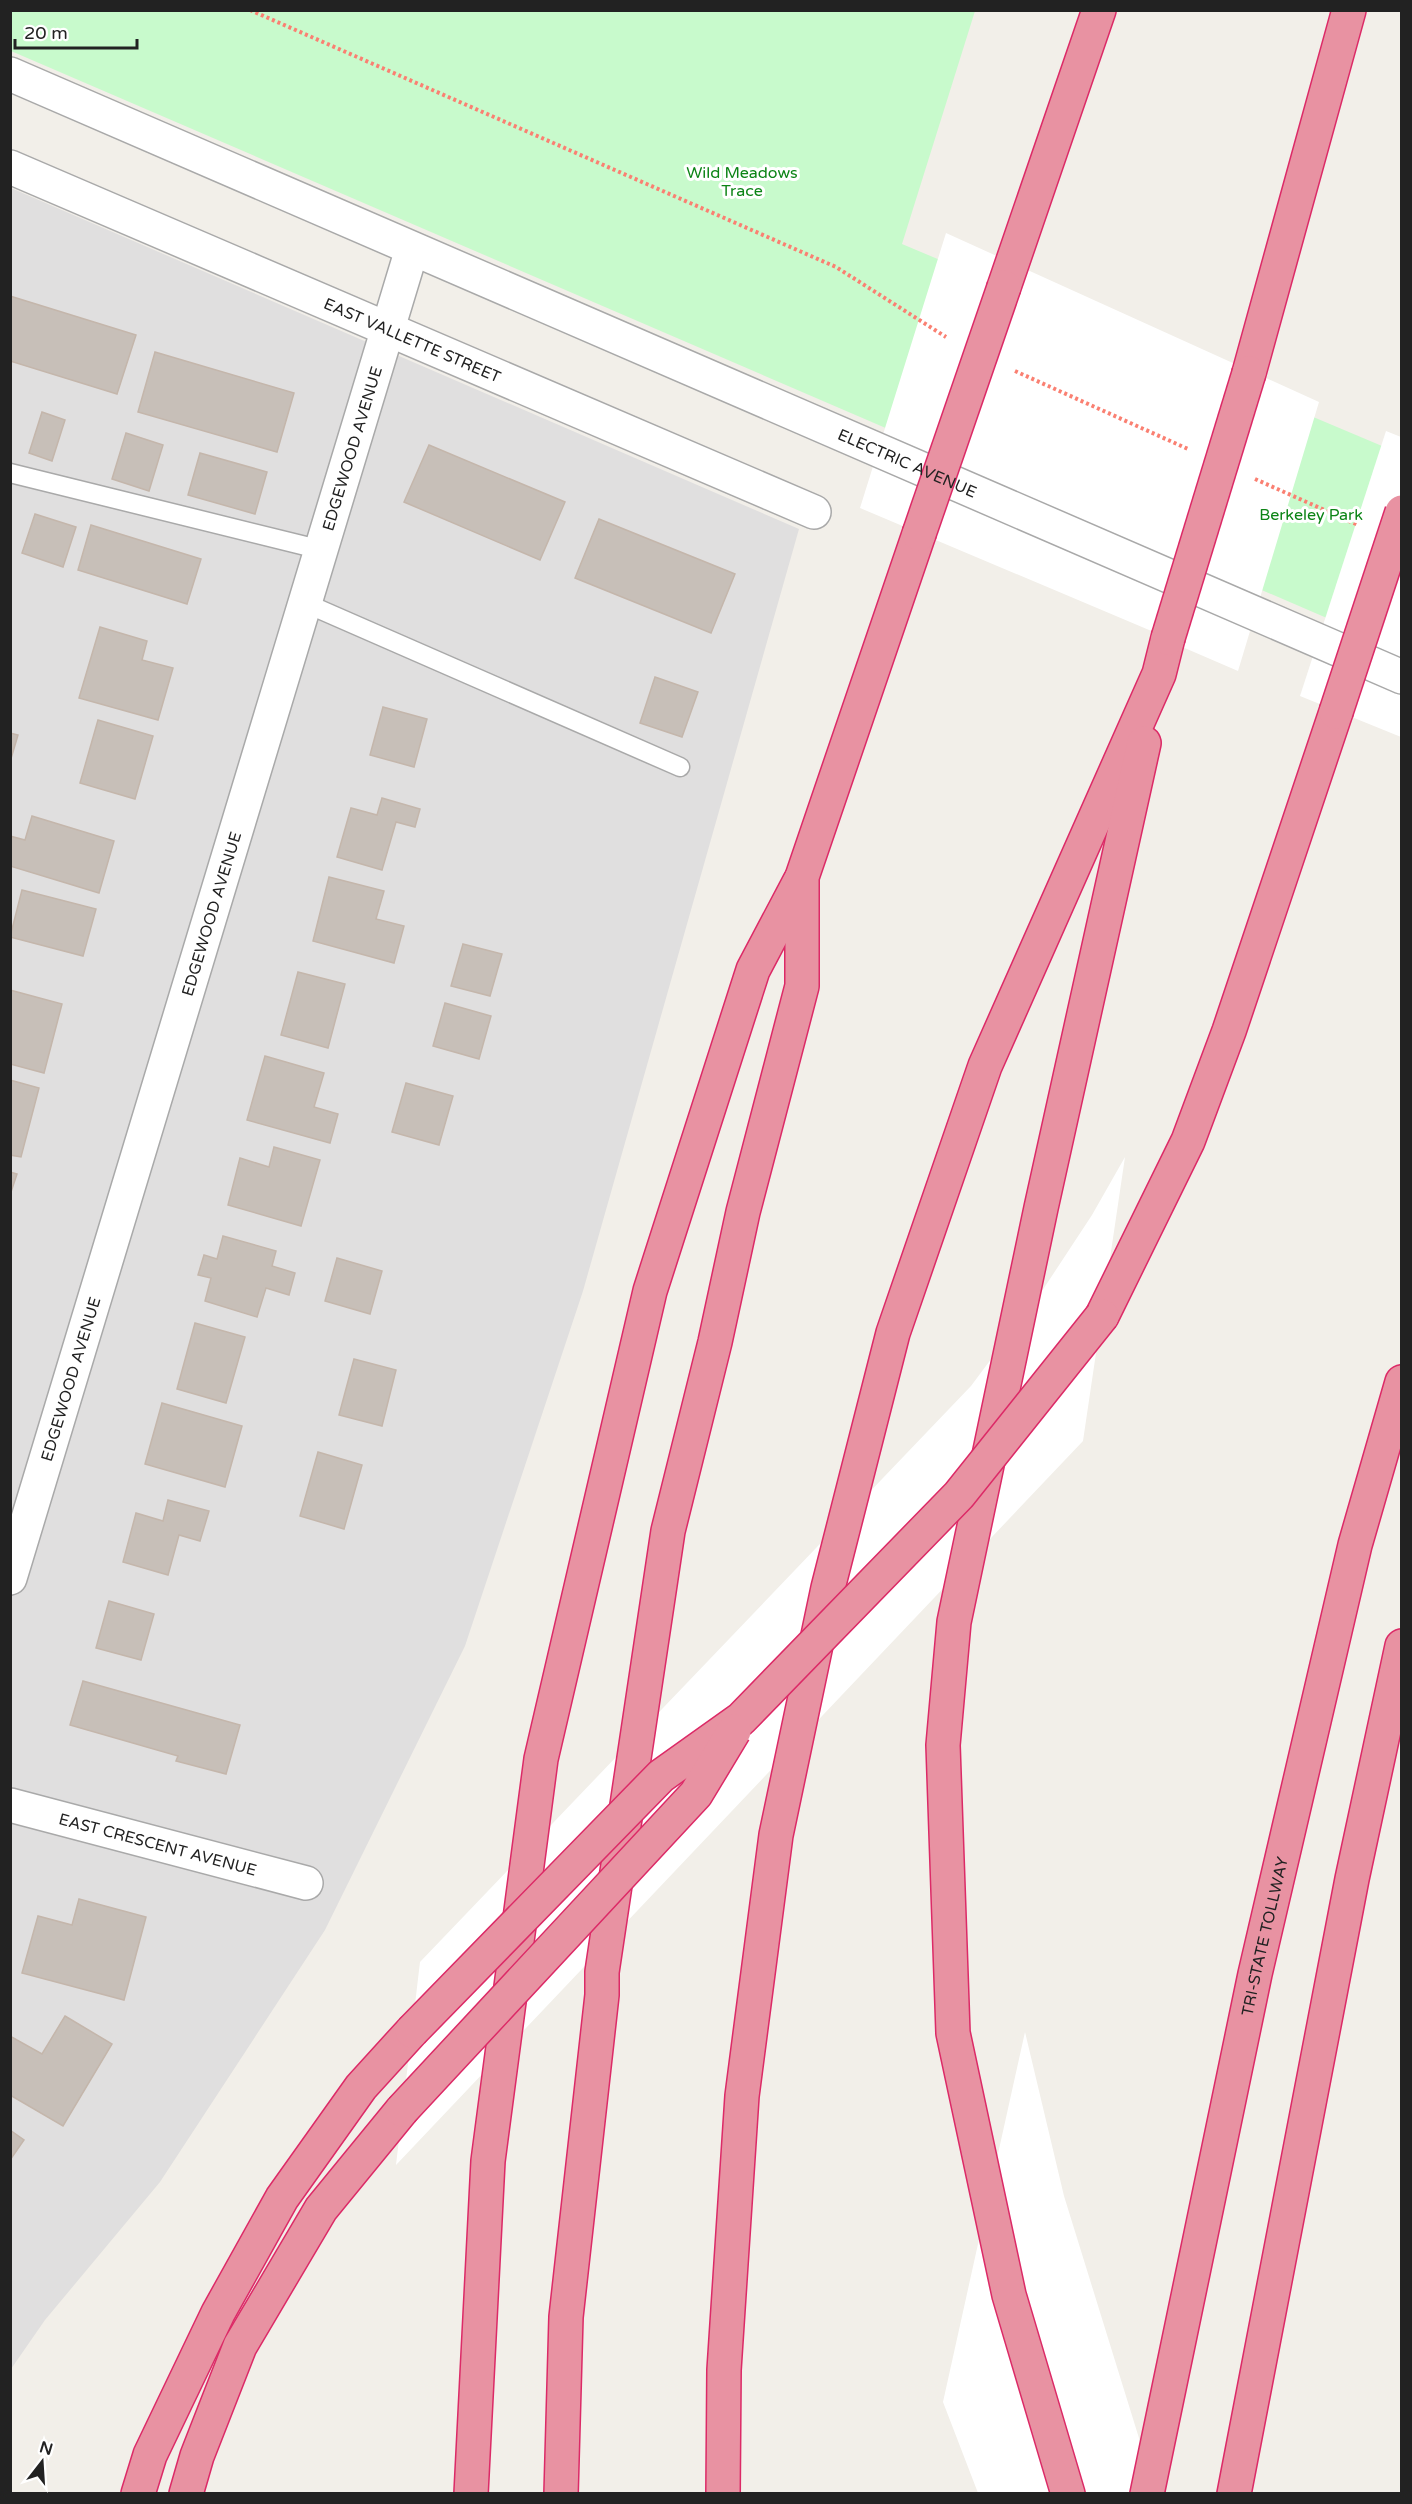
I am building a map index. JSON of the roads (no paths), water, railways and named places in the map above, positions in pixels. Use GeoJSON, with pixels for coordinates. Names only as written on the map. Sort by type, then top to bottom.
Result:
{"type":"FeatureCollection","features":[{"type":"Feature","properties":{"kind":"highway"},"geometry":{"type":"LineString","coordinates":[[471,2493],[488,2161],[541,1759],[650,1291],[753,970],[802,877],[1099,10]]}},
{"type":"Feature","properties":{"kind":"highway"},"geometry":{"type":"LineString","coordinates":[[1068,2493],[1009,2295],[953,2033],[943,1745],[954,1622],[1041,1208],[1159,674],[1168,638],[1250,373],[1349,10]]}},
{"type":"Feature","properties":{"kind":"highway"},"geometry":{"type":"LineString","coordinates":[[138,2493],[150,2455],[208,2334],[282,2198],[361,2087],[412,2031],[661,1776],[741,1719],[959,1495],[1101,1317],[1188,1141],[1229,1031],[1401,512]]}},
{"type":"Feature","properties":{"kind":"highway"},"geometry":{"type":"LineString","coordinates":[[723,2493],[724,2370],[742,2096],[776,1835],[828,1588],[892,1333],[985,1066],[1159,674]]}},
{"type":"Feature","properties":{"kind":"highway"},"geometry":{"type":"LineString","coordinates":[[561,2493],[566,2317],[602,1995],[602,1972],[668,1531],[715,1342],[743,1212],[802,986],[802,877]]}},
{"type":"Feature","properties":{"kind":"highway","name":"TRI-STATE TOLLWAY"},"geometry":{"type":"LineString","coordinates":[[1148,2483],[1255,1974],[1355,1545],[1401,1382]]}},
{"type":"Feature","properties":{"kind":"highway"},"geometry":{"type":"LineString","coordinates":[[1234,2493],[1352,1879],[1401,1646]]}},
{"type":"Feature","properties":{"kind":"highway"},"geometry":{"type":"LineString","coordinates":[[186,2493],[197,2456],[240,2346],[321,2209],[402,2110],[696,1794],[741,1719]]}},
{"type":"Feature","properties":{"kind":"street"},"geometry":{"type":"LineString","coordinates":[[10,74],[412,249]]}},
{"type":"Feature","properties":{"kind":"street","name":"EAST VALLETTE STREET"},"geometry":{"type":"LineString","coordinates":[[10,167],[814,512]]}},
{"type":"Feature","properties":{"kind":"street","name":"EDGEWOOD AVENUE"},"geometry":{"type":"LineString","coordinates":[[10,1578],[412,249]]}},
{"type":"Feature","properties":{"kind":"street","name":"ELECTRIC AVENUE"},"geometry":{"type":"LineString","coordinates":[[412,249],[1401,677]]}},
{"type":"Feature","properties":{"kind":"street","name":"EAST CRESCENT AVENUE"},"geometry":{"type":"LineString","coordinates":[[10,1805],[306,1883]]}},
{"type":"Feature","properties":{"kind":"lane"},"geometry":{"type":"LineString","coordinates":[[10,473],[322,550]]}},
{"type":"Feature","properties":{"kind":"lane"},"geometry":{"type":"LineString","coordinates":[[305,603],[680,767]]}},
{"type":"Feature","properties":{"kind":"park label","name":"Wild Meadows Trace"},"geometry":{"type":"Point","coordinates":[742,181]}},
{"type":"Feature","properties":{"kind":"park label","name":"Berkeley Park"},"geometry":{"type":"Point","coordinates":[1311,514]}}]}
